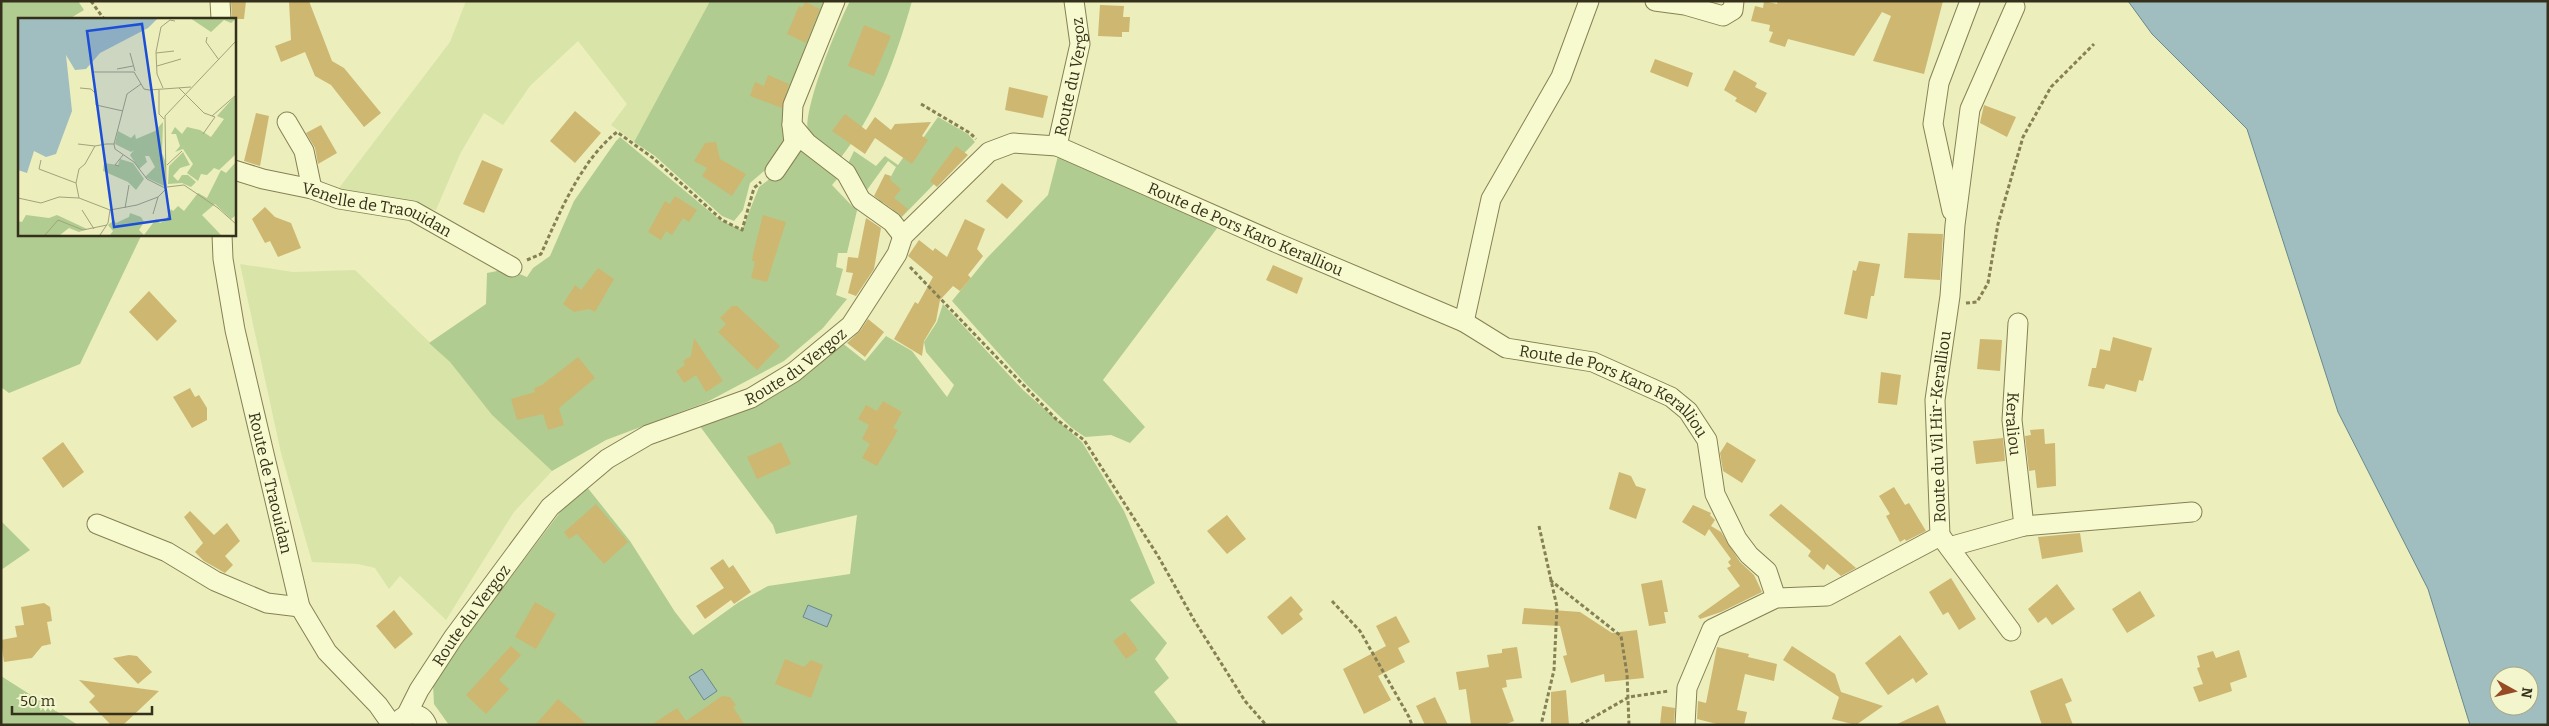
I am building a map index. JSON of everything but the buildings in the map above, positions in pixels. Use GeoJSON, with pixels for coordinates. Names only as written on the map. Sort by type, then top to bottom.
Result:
{"type":"FeatureCollection","features":[{"type":"Feature","properties":{"kind":"street"},"geometry":{"type":"LineString","coordinates":[[220,1],[221,18]]}},
{"type":"Feature","properties":{"kind":"street"},"geometry":{"type":"LineString","coordinates":[[775,170],[794,143],[792,125],[793,105],[835,1]]}},
{"type":"Feature","properties":{"kind":"street","name":"Route du Vergoz"},"geometry":{"type":"LineString","coordinates":[[408,720],[419,690],[453,638],[550,507],[608,459],[648,435],[751,398],[794,372],[852,325],[900,245],[989,152],[1014,143],[1057,146],[1080,44],[1074,1]]}},
{"type":"Feature","properties":{"kind":"street"},"geometry":{"type":"LineString","coordinates":[[1464,322],[1491,199],[1561,77],[1589,1]]}},
{"type":"Feature","properties":{"kind":"street"},"geometry":{"type":"LineString","coordinates":[[1655,1],[1685,5],[1723,16],[1733,10],[1734,1]]}},
{"type":"Feature","properties":{"kind":"street"},"geometry":{"type":"LineString","coordinates":[[1955,225],[1933,124],[1939,83],[1970,1]]}},
{"type":"Feature","properties":{"kind":"street","name":"Route du Vil Hir-Keralliou"},"geometry":{"type":"LineString","coordinates":[[1685,725],[1687,688],[1712,628],[1776,598],[1827,596],[1945,542],[1935,400],[1950,296],[1955,225],[1970,109],[2015,7]]}},
{"type":"Feature","properties":{"kind":"street"},"geometry":{"type":"LineString","coordinates":[[287,122],[304,151],[312,190]]}},
{"type":"Feature","properties":{"kind":"street"},"geometry":{"type":"LineString","coordinates":[[792,125],[807,143],[846,174],[862,200],[892,222],[900,245]]}},
{"type":"Feature","properties":{"kind":"street","name":"Route de Pors Karo Keralliou"},"geometry":{"type":"LineString","coordinates":[[1057,146],[1277,243],[1464,322],[1506,348],[1593,362],[1670,396],[1688,411],[1707,440],[1715,494],[1737,539],[1749,555],[1767,571],[1776,598]]}},
{"type":"Feature","properties":{"kind":"street","name":"Venelle de Traouidan"},"geometry":{"type":"LineString","coordinates":[[235,170],[339,199],[413,211],[512,267]]}},
{"type":"Feature","properties":{"kind":"street","name":"Route de Traouidan"},"geometry":{"type":"LineString","coordinates":[[222,235],[223,259],[235,330],[300,607],[327,652],[378,705],[408,720]]}},
{"type":"Feature","properties":{"kind":"street","name":"Keraliou"},"geometry":{"type":"LineString","coordinates":[[2018,322],[2012,420],[2024,526]]}},
{"type":"Feature","properties":{"kind":"street"},"geometry":{"type":"LineString","coordinates":[[2012,631],[1945,542],[2024,526],[2192,512]]}},
{"type":"Feature","properties":{"kind":"street"},"geometry":{"type":"LineString","coordinates":[[97,524],[167,552],[215,581],[267,603],[300,607]]}},
{"type":"Feature","properties":{"kind":"path"},"geometry":{"type":"LineString","coordinates":[[91,1],[103,18]]}},
{"type":"Feature","properties":{"kind":"path"},"geometry":{"type":"LineString","coordinates":[[1950,296],[1964,303],[1977,302],[1988,283],[1998,224],[2022,138],[2050,87],[2094,44]]}},
{"type":"Feature","properties":{"kind":"path"},"geometry":{"type":"LineString","coordinates":[[921,104],[970,133],[989,152]]}},
{"type":"Feature","properties":{"kind":"path"},"geometry":{"type":"LineString","coordinates":[[512,267],[541,254],[566,198],[588,166],[617,132],[653,158],[722,220],[742,230],[754,188],[775,170]]}},
{"type":"Feature","properties":{"kind":"path"},"geometry":{"type":"LineString","coordinates":[[900,245],[1056,418],[1084,440],[1158,556],[1194,620],[1245,701],[1266,725]]}},
{"type":"Feature","properties":{"kind":"path"},"geometry":{"type":"LineString","coordinates":[[1539,526],[1557,607],[1554,670],[1541,725]]}},
{"type":"Feature","properties":{"kind":"path"},"geometry":{"type":"LineString","coordinates":[[1550,580],[1621,636],[1629,698],[1628,725]]}},
{"type":"Feature","properties":{"kind":"path"},"geometry":{"type":"LineString","coordinates":[[1332,601],[1360,632],[1412,725]]}},
{"type":"Feature","properties":{"kind":"path"},"geometry":{"type":"LineString","coordinates":[[1580,725],[1629,698],[1687,688]]}},
{"type":"Feature","properties":{"kind":"green space"},"geometry":{"type":"Polygon","coordinates":[[[1,1],[78,1],[84,10],[71,18],[18,18],[18,235],[142,235],[80,364],[9,393],[1,387],[1,1]]]}},
{"type":"Feature","properties":{"kind":"green space"},"geometry":{"type":"Polygon","coordinates":[[[466,1],[710,1],[634,142],[611,125],[627,104],[578,41],[530,86],[503,125],[484,113],[460,154],[436,210],[340,193],[339,188],[450,42],[466,1]]]}},
{"type":"Feature","properties":{"kind":"green space"},"geometry":{"type":"Polygon","coordinates":[[[710,1],[829,1],[777,160],[750,183],[743,210],[734,221],[722,216],[655,156],[634,142],[710,1]]]}},
{"type":"Feature","properties":{"kind":"green space"},"geometry":{"type":"Polygon","coordinates":[[[850,1],[912,1],[892,65],[874,105],[863,125],[838,161],[808,133],[808,122],[815,87],[850,1]]]}},
{"type":"Feature","properties":{"kind":"green space"},"geometry":{"type":"Polygon","coordinates":[[[938,117],[968,134],[975,142],[897,222],[888,215],[897,204],[888,197],[878,208],[875,204],[891,184],[888,182],[896,167],[888,161],[867,190],[845,170],[854,151],[876,166],[885,156],[898,165],[912,145],[916,148],[938,117]]]}},
{"type":"Feature","properties":{"kind":"green space"},"geometry":{"type":"Polygon","coordinates":[[[620,137],[720,220],[742,230],[759,187],[780,171],[802,144],[838,178],[832,185],[853,207],[859,202],[847,253],[838,253],[836,267],[843,269],[836,295],[847,299],[823,328],[784,361],[707,402],[606,440],[552,471],[492,415],[450,362],[429,343],[486,304],[487,273],[507,269],[527,277],[533,268],[550,256],[574,201],[620,137]]]}},
{"type":"Feature","properties":{"kind":"green space"},"geometry":{"type":"Polygon","coordinates":[[[1058,156],[1221,223],[1103,380],[1145,427],[1130,443],[1111,435],[1085,437],[1072,428],[1027,385],[952,301],[987,258],[1048,195],[1058,156]]]}},
{"type":"Feature","properties":{"kind":"green space"},"geometry":{"type":"Polygon","coordinates":[[[240,264],[293,272],[355,270],[450,362],[492,415],[552,471],[514,512],[446,620],[400,576],[389,589],[375,568],[358,564],[312,562],[281,453],[240,264]]]}},
{"type":"Feature","properties":{"kind":"green space"},"geometry":{"type":"Polygon","coordinates":[[[943,304],[1023,390],[1082,442],[1124,511],[1155,583],[1130,600],[1167,643],[1155,659],[1169,678],[1154,692],[1179,725],[449,725],[434,704],[433,685],[476,623],[583,482],[630,541],[675,612],[693,635],[739,602],[768,586],[850,574],[857,515],[776,534],[773,525],[699,425],[841,342],[865,361],[886,336],[912,351],[947,397],[954,385],[926,352],[924,342],[937,322],[943,304]]]}},
{"type":"Feature","properties":{"kind":"green space"},"geometry":{"type":"Polygon","coordinates":[[[1,521],[30,550],[1,570],[1,521]]]}},
{"type":"Feature","properties":{"kind":"green space"},"geometry":{"type":"Polygon","coordinates":[[[1,676],[78,725],[1,725],[1,676]]]}},
{"type":"Feature","properties":{"kind":"water"},"geometry":{"type":"Polygon","coordinates":[[[2128,1],[2548,1],[2548,725],[2470,725],[2428,589],[2338,412],[2247,129],[2152,34],[2128,1]]]}},
{"type":"Feature","properties":{"kind":"water"},"geometry":{"type":"Polygon","coordinates":[[[808,605],[832,615],[827,627],[803,617],[808,605]]]}},
{"type":"Feature","properties":{"kind":"water"},"geometry":{"type":"Polygon","coordinates":[[[702,669],[717,691],[704,700],[689,677],[702,669]]]}}]}
